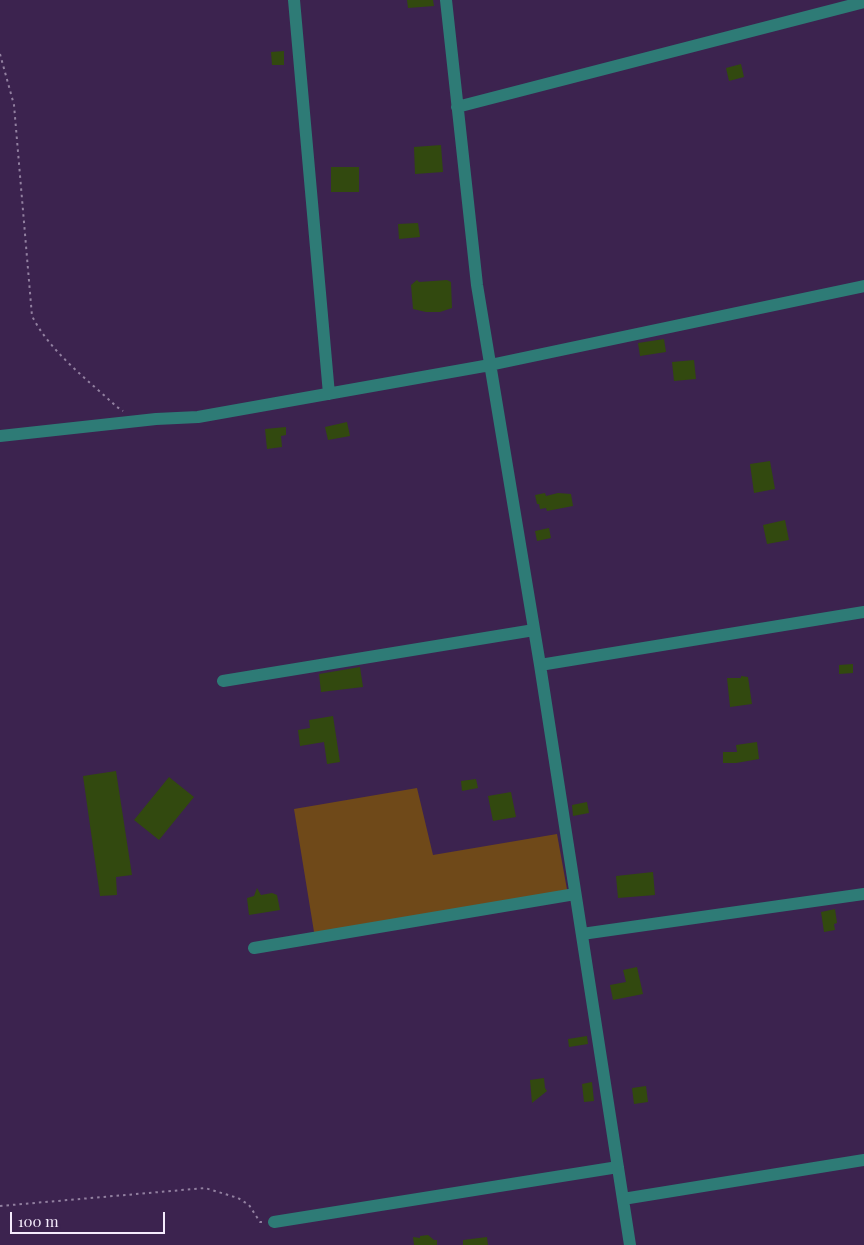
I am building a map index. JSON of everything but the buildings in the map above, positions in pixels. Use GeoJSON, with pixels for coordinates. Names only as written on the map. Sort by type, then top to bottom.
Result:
{"type":"FeatureCollection","features":[{"type":"Feature","properties":{"kind":"street"},"geometry":{"type":"LineString","coordinates":[[294,0],[329,394]]}},
{"type":"Feature","properties":{"kind":"street"},"geometry":{"type":"LineString","coordinates":[[446,0],[477,284],[540,666],[630,1245]]}},
{"type":"Feature","properties":{"kind":"street"},"geometry":{"type":"LineString","coordinates":[[457,107],[864,2]]}},
{"type":"Feature","properties":{"kind":"street"},"geometry":{"type":"LineString","coordinates":[[0,436],[140,421],[198,417],[490,365],[864,286]]}},
{"type":"Feature","properties":{"kind":"street"},"geometry":{"type":"LineString","coordinates":[[540,666],[864,612]]}},
{"type":"Feature","properties":{"kind":"street"},"geometry":{"type":"LineString","coordinates":[[223,681],[534,630]]}},
{"type":"Feature","properties":{"kind":"street"},"geometry":{"type":"LineString","coordinates":[[254,948],[576,894]]}},
{"type":"Feature","properties":{"kind":"street"},"geometry":{"type":"LineString","coordinates":[[582,934],[864,894]]}},
{"type":"Feature","properties":{"kind":"street"},"geometry":{"type":"LineString","coordinates":[[623,1199],[864,1160]]}},
{"type":"Feature","properties":{"kind":"street"},"geometry":{"type":"LineString","coordinates":[[274,1222],[618,1167]]}},
{"type":"Feature","properties":{"kind":"path"},"geometry":{"type":"LineString","coordinates":[[0,54],[14,105],[32,316],[52,346],[117,407],[140,421]]}},
{"type":"Feature","properties":{"kind":"path"},"geometry":{"type":"LineString","coordinates":[[0,1206],[205,1188],[238,1198],[249,1205],[260,1222],[274,1222]]}},
{"type":"Feature","properties":{"kind":"shaded area"},"geometry":{"type":"Polygon","coordinates":[[[417,788],[433,855],[557,834],[568,895],[315,938],[294,809],[417,788]]]}}]}
